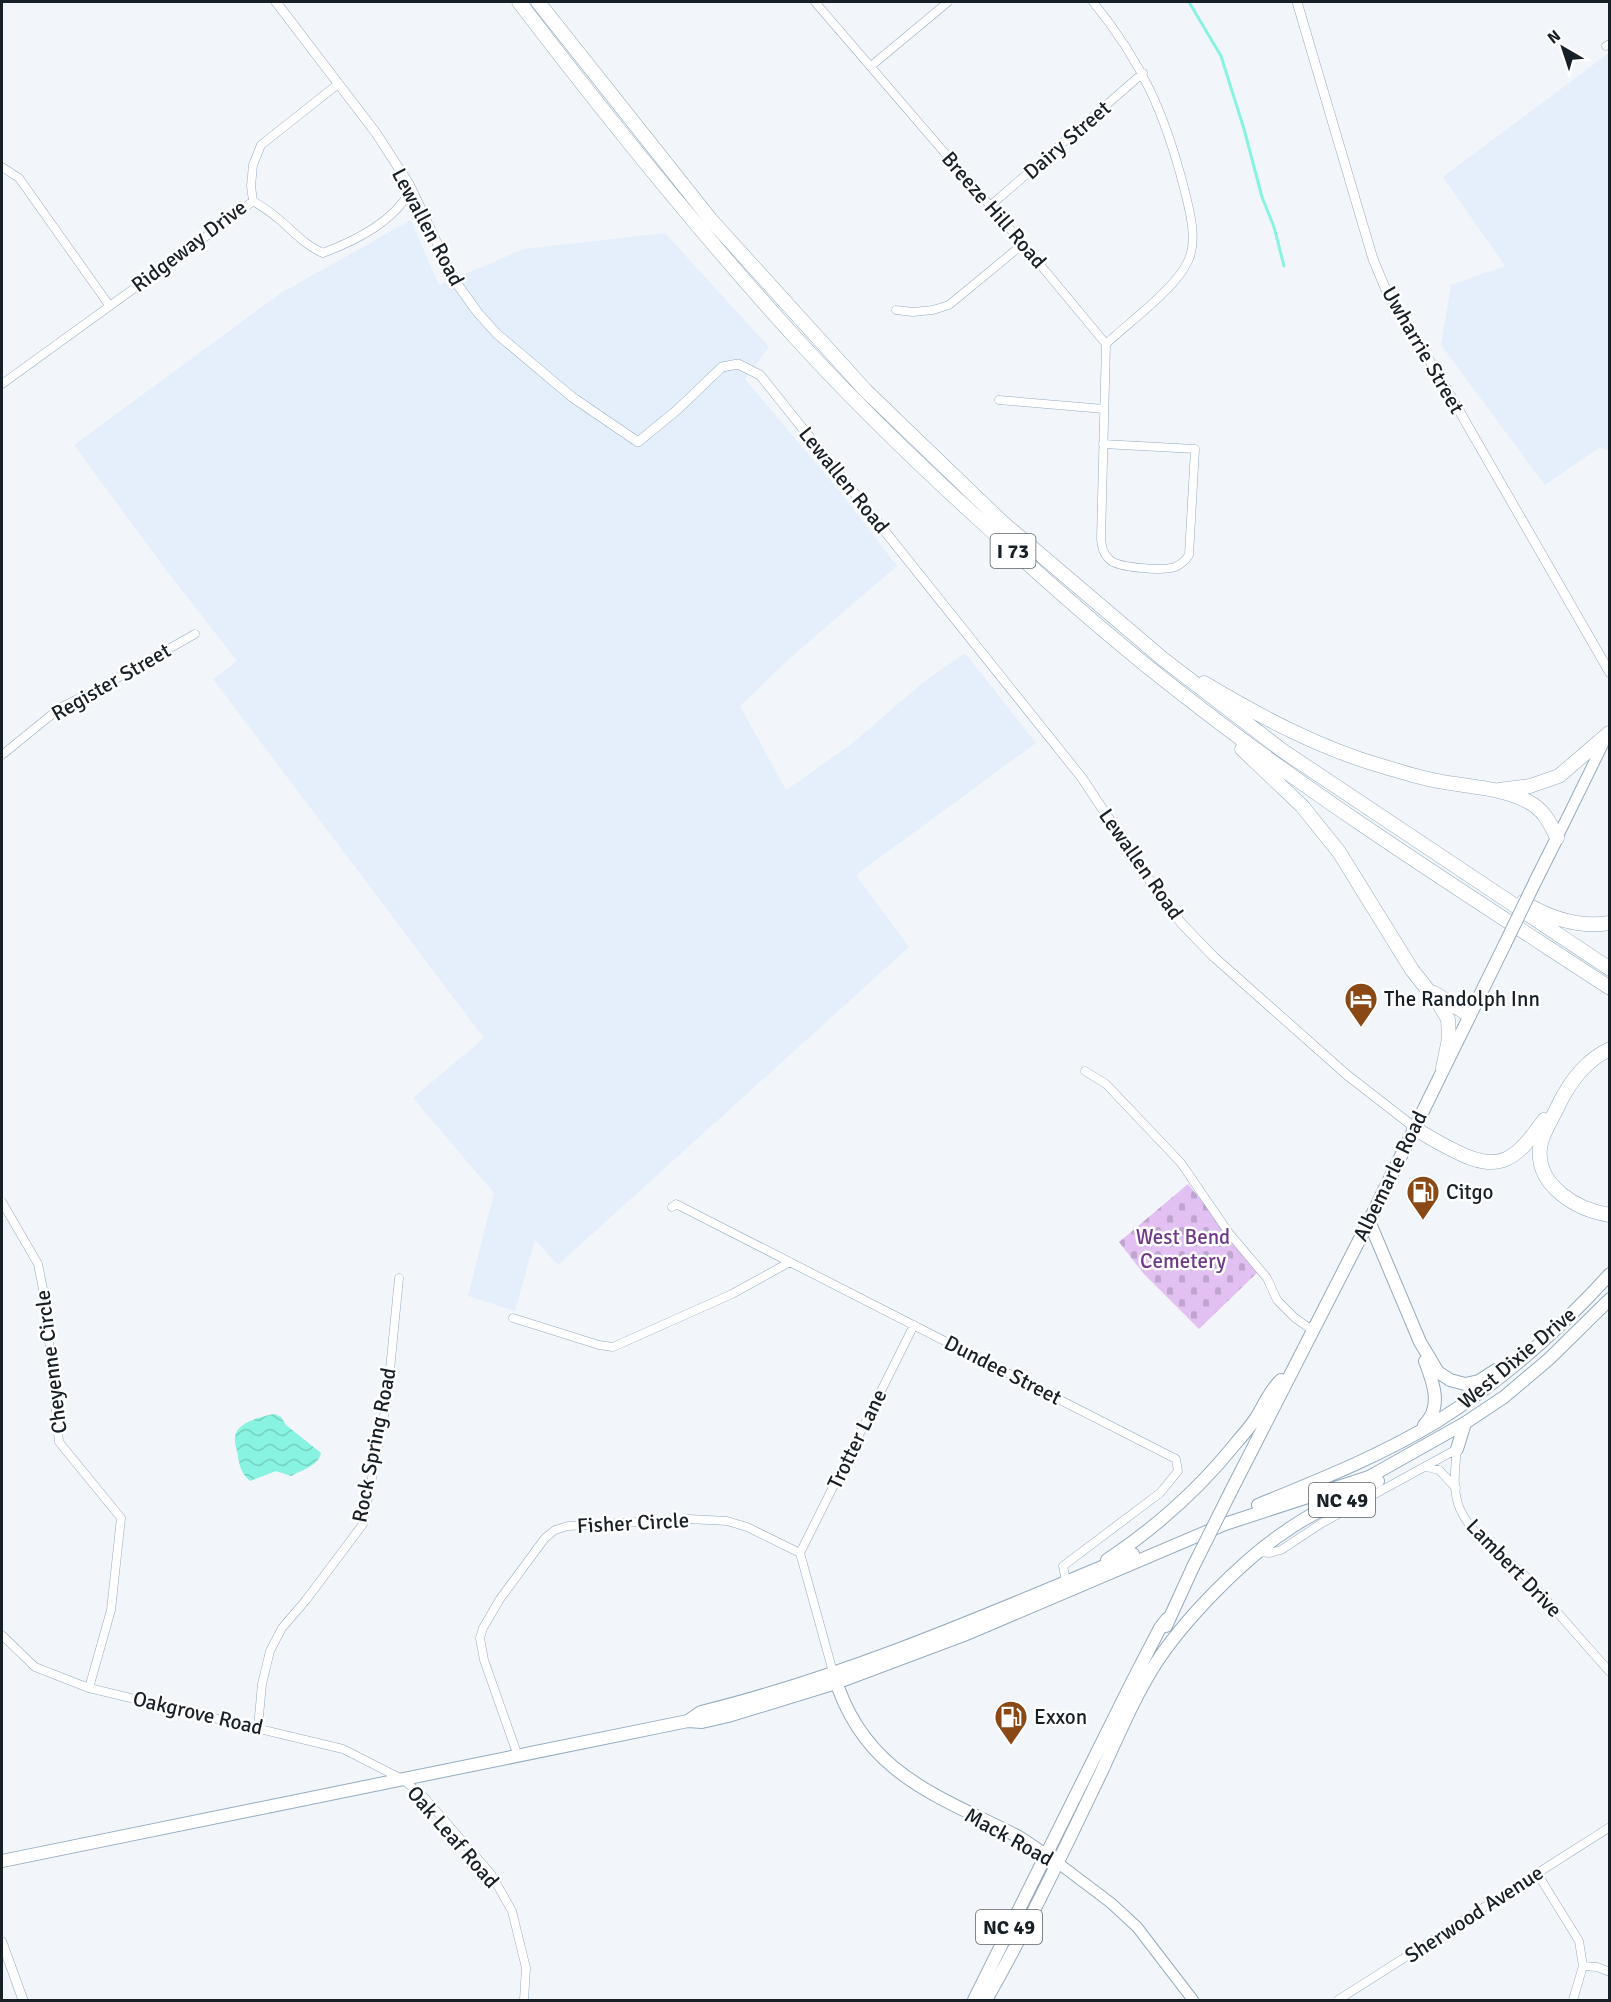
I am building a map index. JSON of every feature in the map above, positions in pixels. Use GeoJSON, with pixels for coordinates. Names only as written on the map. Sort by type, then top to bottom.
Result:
{"type":"FeatureCollection","features":[{"type":"Feature","properties":{"kind":"highway","name":"I 73"},"geometry":{"type":"LineString","coordinates":[[519,2],[640,157],[793,335],[948,492],[1048,583],[1178,691],[1250,746],[1405,853],[1610,988]]}},
{"type":"Feature","properties":{"kind":"highway","name":"I 73"},"geometry":{"type":"LineString","coordinates":[[538,2],[711,220],[866,391],[1010,529],[1163,659],[1283,751],[1610,969]]}},
{"type":"Feature","properties":{"kind":"highway"},"geometry":{"type":"LineString","coordinates":[[1163,659],[1289,730],[1339,751],[1383,767],[1436,781],[1494,790],[1526,800],[1540,809],[1550,820],[1557,838]]}},
{"type":"Feature","properties":{"kind":"highway"},"geometry":{"type":"LineString","coordinates":[[1178,691],[1302,806],[1339,852],[1390,937],[1448,1019],[1449,1039],[1443,1068]]}},
{"type":"Feature","properties":{"kind":"highway"},"geometry":{"type":"LineString","coordinates":[[1494,790],[1530,786],[1559,776],[1609,733]]}},
{"type":"Feature","properties":{"kind":"highway"},"geometry":{"type":"LineString","coordinates":[[1476,880],[1493,883],[1530,906],[1554,917],[1589,925],[1610,923]]}},
{"type":"Feature","properties":{"kind":"highway"},"geometry":{"type":"LineString","coordinates":[[1427,989],[1469,1015]]}},
{"type":"Feature","properties":{"kind":"highway"},"geometry":{"type":"LineString","coordinates":[[1414,1127],[1426,1136],[1471,1159],[1485,1162],[1509,1158],[1522,1148],[1588,1064],[1610,1049]]}},
{"type":"Feature","properties":{"kind":"highway"},"geometry":{"type":"LineString","coordinates":[[1561,1098],[1542,1142],[1540,1155],[1544,1172],[1553,1186],[1567,1198],[1589,1210],[1610,1215]]}},
{"type":"Feature","properties":{"kind":"main road","name":"Albemarle Road"},"geometry":{"type":"LineString","coordinates":[[1045,1855],[1369,1221],[1609,733]]}},
{"type":"Feature","properties":{"kind":"main road"},"geometry":{"type":"LineString","coordinates":[[1369,1221],[1420,1342],[1438,1372],[1450,1380],[1465,1384],[1479,1381],[1506,1364],[1525,1357]]}},
{"type":"Feature","properties":{"kind":"main road","name":"West Dixie Drive"},"geometry":{"type":"LineString","coordinates":[[1291,1497],[1418,1432],[1478,1393],[1525,1357],[1610,1274]]}},
{"type":"Feature","properties":{"kind":"main road","name":"West Dixie Drive"},"geometry":{"type":"LineString","coordinates":[[1291,1497],[1363,1480],[1466,1423],[1503,1397],[1549,1359],[1610,1299]]}},
{"type":"Feature","properties":{"kind":"main road"},"geometry":{"type":"LineString","coordinates":[[1418,1432],[1432,1415],[1435,1400],[1433,1385],[1420,1349],[1420,1342]]}},
{"type":"Feature","properties":{"kind":"main road"},"geometry":{"type":"LineString","coordinates":[[1088,1572],[1152,1526],[1203,1480],[1236,1444],[1276,1385],[1293,1368]]}},
{"type":"Feature","properties":{"kind":"main road"},"geometry":{"type":"LineString","coordinates":[[1457,1449],[1466,1423]]}},
{"type":"Feature","properties":{"kind":"main road","name":"NC 49"},"geometry":{"type":"LineString","coordinates":[[986,2001],[1058,1863],[1148,1675],[1186,1624],[1259,1552],[1300,1522],[1416,1461],[1424,1448]]}},
{"type":"Feature","properties":{"kind":"main road"},"geometry":{"type":"LineString","coordinates":[[835,1678],[1088,1572],[1291,1497]]}},
{"type":"Feature","properties":{"kind":"main road"},"geometry":{"type":"LineString","coordinates":[[2,1861],[688,1721],[701,1712],[835,1678],[964,1635],[1291,1497]]}},
{"type":"Feature","properties":{"kind":"main road","name":"Albemarle Road"},"geometry":{"type":"LineString","coordinates":[[1148,1675],[1149,1666],[1164,1632],[1167,1619]]}},
{"type":"Feature","properties":{"kind":"main road","name":"Mack Road"},"geometry":{"type":"LineString","coordinates":[[835,1678],[856,1725],[892,1767],[933,1796],[1020,1838],[1111,1903],[1137,1927],[1193,2001]]}},
{"type":"Feature","properties":{"kind":"main road","name":"NC 49"},"geometry":{"type":"LineString","coordinates":[[974,2001],[1045,1855]]}},
{"type":"Feature","properties":{"kind":"street","name":"Lewallen Road"},"geometry":{"type":"LineString","coordinates":[[276,2],[375,133],[411,190],[455,282],[497,334],[572,397],[638,442],[722,368],[738,364],[760,375],[1082,778],[1150,882],[1182,924],[1214,957],[1347,1075],[1414,1127]]}},
{"type":"Feature","properties":{"kind":"street","name":"Breeze Hill Road"},"geometry":{"type":"LineString","coordinates":[[815,2],[1106,344]]}},
{"type":"Feature","properties":{"kind":"street"},"geometry":{"type":"LineString","coordinates":[[871,66],[948,2]]}},
{"type":"Feature","properties":{"kind":"street"},"geometry":{"type":"LineString","coordinates":[[1093,2],[1122,39],[1143,73],[1164,119],[1184,187],[1191,229],[1190,256],[1180,275],[1106,344],[1101,539],[1103,551],[1110,560],[1123,566],[1172,568],[1184,562],[1189,555],[1195,449],[1104,444]]}},
{"type":"Feature","properties":{"kind":"street","name":"Uwharrie Street"},"geometry":{"type":"LineString","coordinates":[[1297,2],[1373,259],[1386,290],[1452,399],[1610,673]]}},
{"type":"Feature","properties":{"kind":"street","name":"Dairy Street"},"geometry":{"type":"LineString","coordinates":[[990,206],[1143,73]]}},
{"type":"Feature","properties":{"kind":"street","name":"Ridgeway Drive"},"geometry":{"type":"LineString","coordinates":[[2,384],[253,201],[251,186],[253,165],[261,144],[338,84]]}},
{"type":"Feature","properties":{"kind":"street"},"geometry":{"type":"LineString","coordinates":[[2,167],[19,178],[109,305]]}},
{"type":"Feature","properties":{"kind":"street"},"geometry":{"type":"LineString","coordinates":[[253,201],[270,212],[296,236],[323,253],[356,239],[384,222],[403,204],[411,190]]}},
{"type":"Feature","properties":{"kind":"street"},"geometry":{"type":"LineString","coordinates":[[896,310],[913,312],[933,310],[949,305],[1023,244]]}},
{"type":"Feature","properties":{"kind":"street"},"geometry":{"type":"LineString","coordinates":[[999,400],[1104,409]]}},
{"type":"Feature","properties":{"kind":"street","name":"Register Street"},"geometry":{"type":"LineString","coordinates":[[2,755],[61,707],[98,689],[195,634]]}},
{"type":"Feature","properties":{"kind":"street"},"geometry":{"type":"LineString","coordinates":[[1085,1071],[1106,1084],[1181,1163],[1229,1233],[1267,1278],[1277,1300],[1295,1318],[1312,1330]]}},
{"type":"Feature","properties":{"kind":"street","name":"Cheyenne Circle"},"geometry":{"type":"LineString","coordinates":[[2,1202],[38,1264],[45,1299],[60,1442],[121,1518],[111,1610],[89,1688]]}},
{"type":"Feature","properties":{"kind":"street","name":"Dundee Street"},"geometry":{"type":"LineString","coordinates":[[672,1207],[676,1204],[1176,1459],[1178,1471],[1160,1493],[1063,1566],[1066,1581]]}},
{"type":"Feature","properties":{"kind":"street"},"geometry":{"type":"LineString","coordinates":[[513,1318],[599,1345],[613,1347],[732,1294],[790,1262]]}},
{"type":"Feature","properties":{"kind":"street","name":"Rock Spring Road"},"geometry":{"type":"LineString","coordinates":[[258,1727],[262,1684],[274,1643],[282,1628],[363,1524],[387,1400],[399,1278]]}},
{"type":"Feature","properties":{"kind":"street","name":"Trotter Lane"},"geometry":{"type":"LineString","coordinates":[[800,1553],[914,1325]]}},
{"type":"Feature","properties":{"kind":"street"},"geometry":{"type":"LineString","coordinates":[[1259,1552],[1270,1553],[1281,1550],[1322,1523],[1457,1449]]}},
{"type":"Feature","properties":{"kind":"street","name":"Lambert Drive"},"geometry":{"type":"LineString","coordinates":[[1457,1449],[1455,1473],[1459,1506],[1473,1528],[1523,1574],[1610,1672]]}},
{"type":"Feature","properties":{"kind":"street"},"geometry":{"type":"LineString","coordinates":[[1427,1467],[1439,1470],[1456,1488]]}},
{"type":"Feature","properties":{"kind":"street","name":"Fisher Circle"},"geometry":{"type":"LineString","coordinates":[[518,1756],[484,1660],[480,1638],[483,1628],[500,1599],[544,1538],[555,1530],[568,1526],[688,1519],[727,1521],[766,1535],[800,1553]]}},
{"type":"Feature","properties":{"kind":"street"},"geometry":{"type":"LineString","coordinates":[[800,1553],[835,1678]]}},
{"type":"Feature","properties":{"kind":"street","name":"Oakgrove Road"},"geometry":{"type":"LineString","coordinates":[[2,1635],[35,1668],[89,1688],[344,1749],[402,1779]]}},
{"type":"Feature","properties":{"kind":"street","name":"Oak Leaf Road"},"geometry":{"type":"LineString","coordinates":[[402,1779],[423,1796],[491,1874],[512,1911],[526,1968],[524,2001]]}},
{"type":"Feature","properties":{"kind":"street","name":"Sherwood Avenue"},"geometry":{"type":"LineString","coordinates":[[1338,2001],[1610,1827]]}},
{"type":"Feature","properties":{"kind":"street"},"geometry":{"type":"LineString","coordinates":[[1537,1873],[1579,1941],[1583,1966],[1573,2001]]}},
{"type":"Feature","properties":{"kind":"street"},"geometry":{"type":"LineString","coordinates":[[2,1942],[23,2001]]}},
{"type":"Feature","properties":{"kind":"street"},"geometry":{"type":"LineString","coordinates":[[1583,1966],[1597,1967],[1610,1972]]}},
{"type":"Feature","properties":{"kind":"shaded area"},"geometry":{"type":"Polygon","coordinates":[[[1609,53],[1609,451],[1600,447],[1545,485],[1441,345],[1451,285],[1505,266],[1443,177],[1609,53]]]}},
{"type":"Feature","properties":{"kind":"shaded area"},"geometry":{"type":"Polygon","coordinates":[[[411,220],[439,285],[524,249],[665,233],[769,347],[745,379],[837,488],[897,566],[791,657],[740,706],[786,790],[850,745],[925,681],[965,653],[1036,743],[856,875],[909,947],[558,1265],[535,1240],[515,1311],[468,1296],[494,1193],[413,1098],[484,1038],[213,679],[237,661],[163,566],[74,445],[281,293],[411,220]]]}},
{"type":"Feature","properties":{"kind":"green space","name":"West Bend Cemetery"},"geometry":{"type":"Polygon","coordinates":[[[1188,1184],[1259,1271],[1199,1329],[1143,1273],[1119,1242],[1188,1184]]]}},
{"type":"Feature","properties":{"kind":"water"},"geometry":{"type":"Polygon","coordinates":[[[275,1414],[321,1453],[317,1461],[291,1476],[276,1471],[250,1481],[243,1473],[239,1463],[235,1437],[240,1427],[245,1424],[275,1414]]]}},
{"type":"Feature","properties":{"kind":"waterway"},"geometry":{"type":"LineString","coordinates":[[1189,2],[1221,56],[1284,266]]}},
{"type":"Feature","properties":{"kind":"place","name":"The Randolph Inn"},"geometry":{"type":"Point","coordinates":[1361,1028]}},
{"type":"Feature","properties":{"kind":"place","name":"Citgo"},"geometry":{"type":"Point","coordinates":[1423,1221]}},
{"type":"Feature","properties":{"kind":"place","name":"Exxon"},"geometry":{"type":"Point","coordinates":[1011,1746]}}]}
